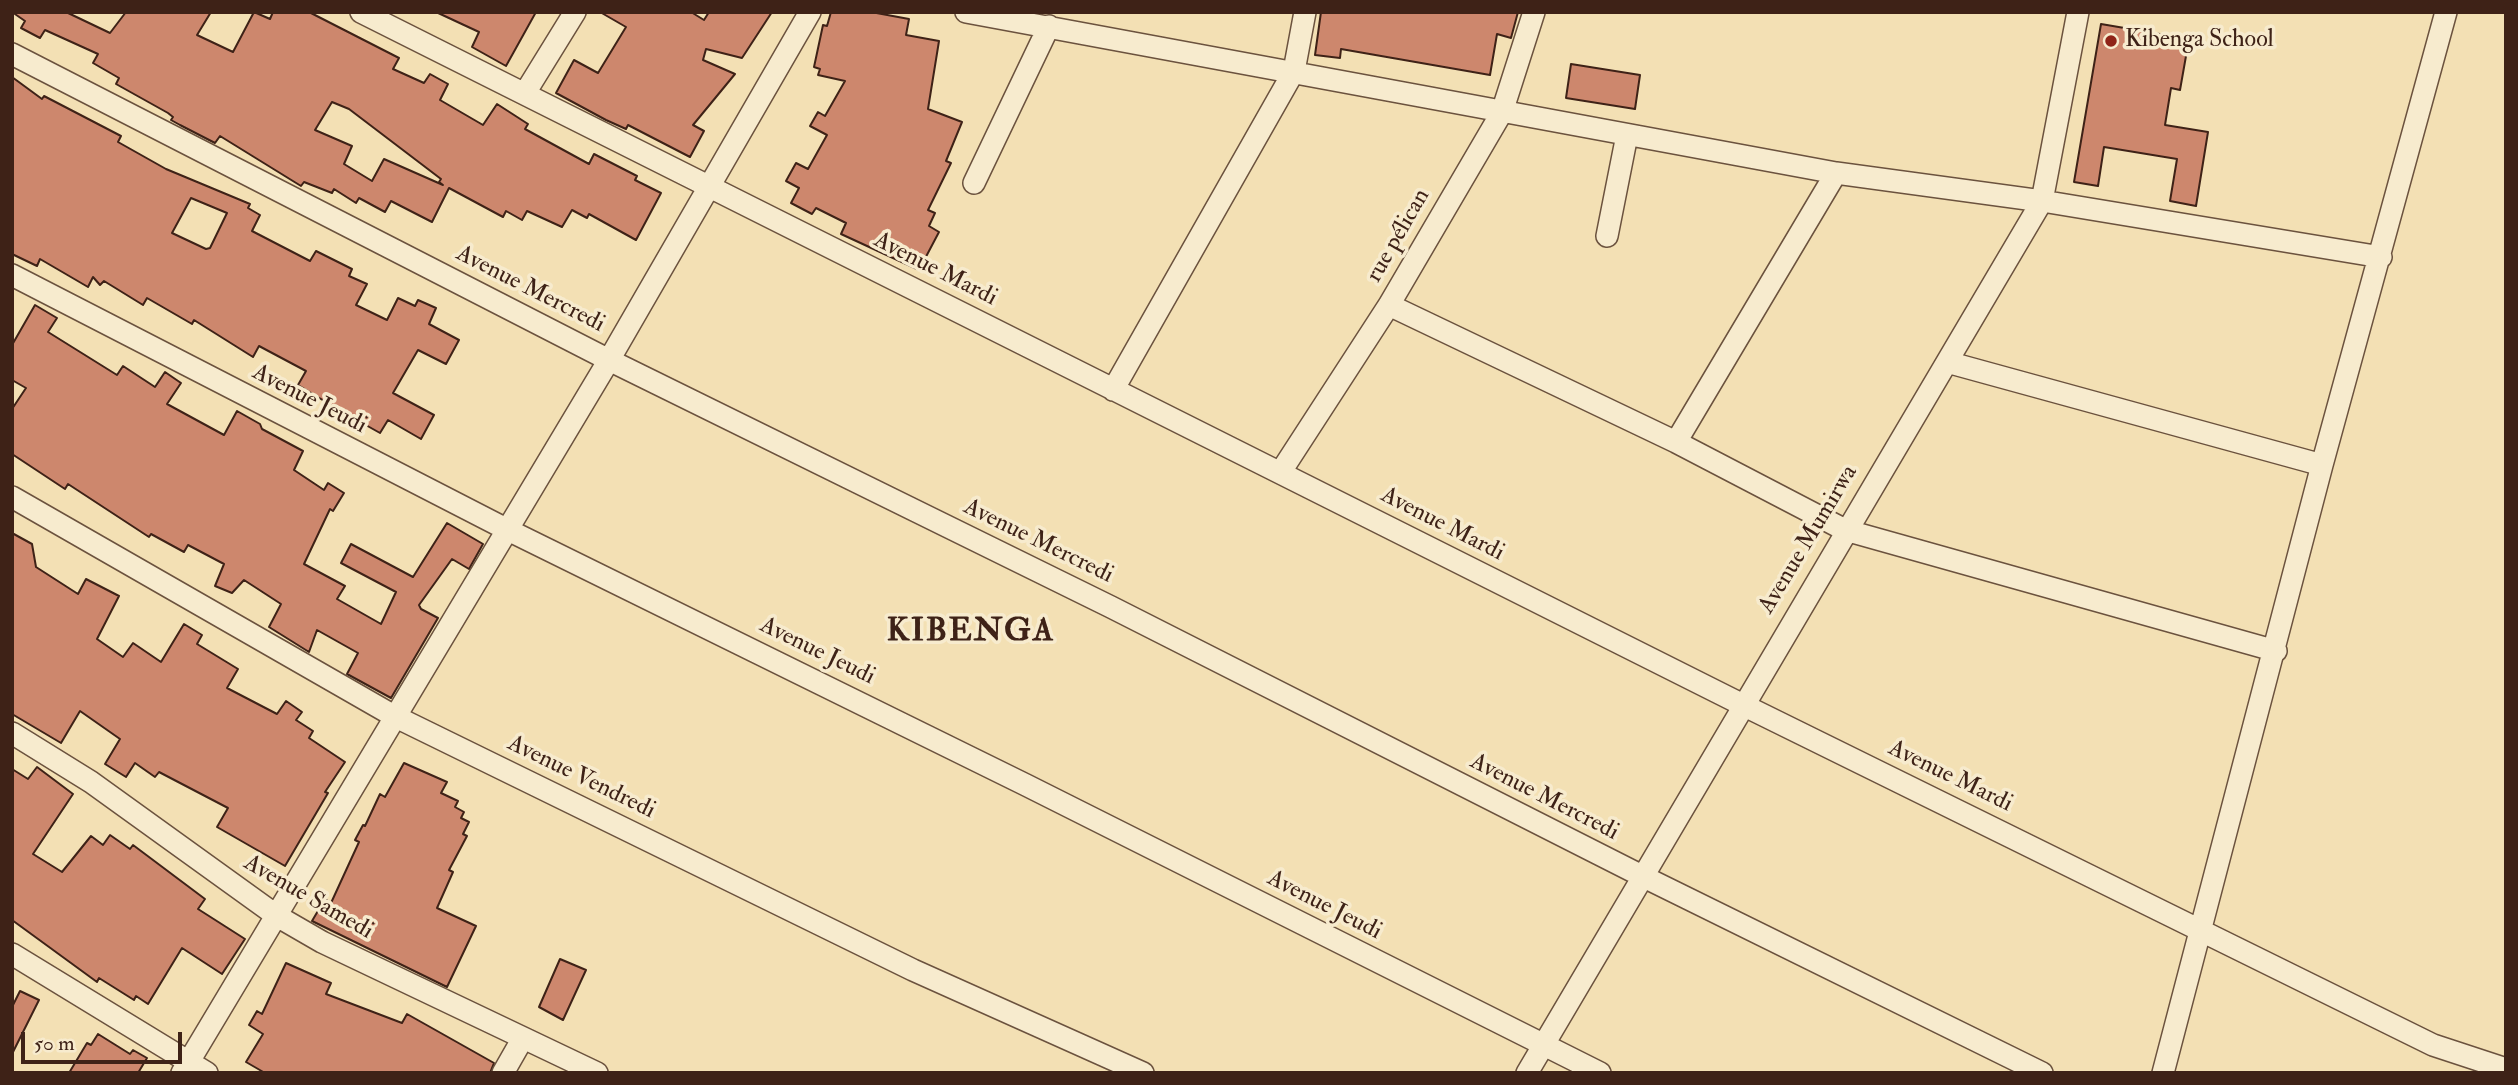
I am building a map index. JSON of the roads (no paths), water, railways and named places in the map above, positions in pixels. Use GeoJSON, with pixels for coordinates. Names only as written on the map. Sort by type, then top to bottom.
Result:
{"type":"FeatureCollection","features":[{"type":"Feature","properties":{"kind":"street","name":"Avenue Mardi"},"geometry":{"type":"LineString","coordinates":[[361,12],[1743,705],[2432,1045],[2506,1069]]}},
{"type":"Feature","properties":{"kind":"street"},"geometry":{"type":"LineString","coordinates":[[525,93],[575,12]]}},
{"type":"Feature","properties":{"kind":"street"},"geometry":{"type":"LineString","coordinates":[[185,1067],[609,360],[810,12]]}},
{"type":"Feature","properties":{"kind":"street"},"geometry":{"type":"LineString","coordinates":[[965,12],[1836,173],[2042,201],[2381,257]]}},
{"type":"Feature","properties":{"kind":"street"},"geometry":{"type":"LineString","coordinates":[[1113,390],[1294,71],[1305,12]]}},
{"type":"Feature","properties":{"kind":"street","name":"rue pélican"},"geometry":{"type":"LineString","coordinates":[[1280,473],[1389,306],[1502,112],[1534,12]]}},
{"type":"Feature","properties":{"kind":"street","name":"Avenue Mumirwa"},"geometry":{"type":"LineString","coordinates":[[1527,1073],[1845,530],[2042,201],[2078,12]]}},
{"type":"Feature","properties":{"kind":"street"},"geometry":{"type":"LineString","coordinates":[[2163,1073],[2276,651],[2322,465],[2446,12]]}},
{"type":"Feature","properties":{"kind":"street"},"geometry":{"type":"LineString","coordinates":[[974,183],[1049,26]]}},
{"type":"Feature","properties":{"kind":"street","name":"Avenue Mercredi"},"geometry":{"type":"LineString","coordinates":[[12,54],[609,360],[1111,607],[1642,876],[2042,1073]]}},
{"type":"Feature","properties":{"kind":"street"},"geometry":{"type":"LineString","coordinates":[[1607,236],[1627,135]]}},
{"type":"Feature","properties":{"kind":"street"},"geometry":{"type":"LineString","coordinates":[[1676,442],[1836,173]]}},
{"type":"Feature","properties":{"kind":"street","name":"Avenue Jeudi"},"geometry":{"type":"LineString","coordinates":[[12,275],[506,529],[1038,791],[1600,1073]]}},
{"type":"Feature","properties":{"kind":"street"},"geometry":{"type":"LineString","coordinates":[[1389,306],[1676,442],[1845,530],[2276,651]]}},
{"type":"Feature","properties":{"kind":"street"},"geometry":{"type":"LineString","coordinates":[[1947,362],[2322,465]]}},
{"type":"Feature","properties":{"kind":"street","name":"Avenue Vendredi"},"geometry":{"type":"LineString","coordinates":[[12,497],[394,716],[913,970],[1143,1073]]}},
{"type":"Feature","properties":{"kind":"street","name":"Avenue Samedi"},"geometry":{"type":"LineString","coordinates":[[12,733],[91,782],[278,916],[322,942],[597,1073]]}},
{"type":"Feature","properties":{"kind":"street"},"geometry":{"type":"LineString","coordinates":[[12,954],[185,1067],[208,1073]]}},
{"type":"Feature","properties":{"kind":"street"},"geometry":{"type":"LineString","coordinates":[[503,1073],[523,1038]]}},
{"type":"Feature","properties":{"kind":"place","name":"Kibenga School"},"geometry":{"type":"Point","coordinates":[2111,41]}},
{"type":"Feature","properties":{"kind":"district","name":"KIBENGA"},"geometry":{"type":"Point","coordinates":[971,633]}}]}
